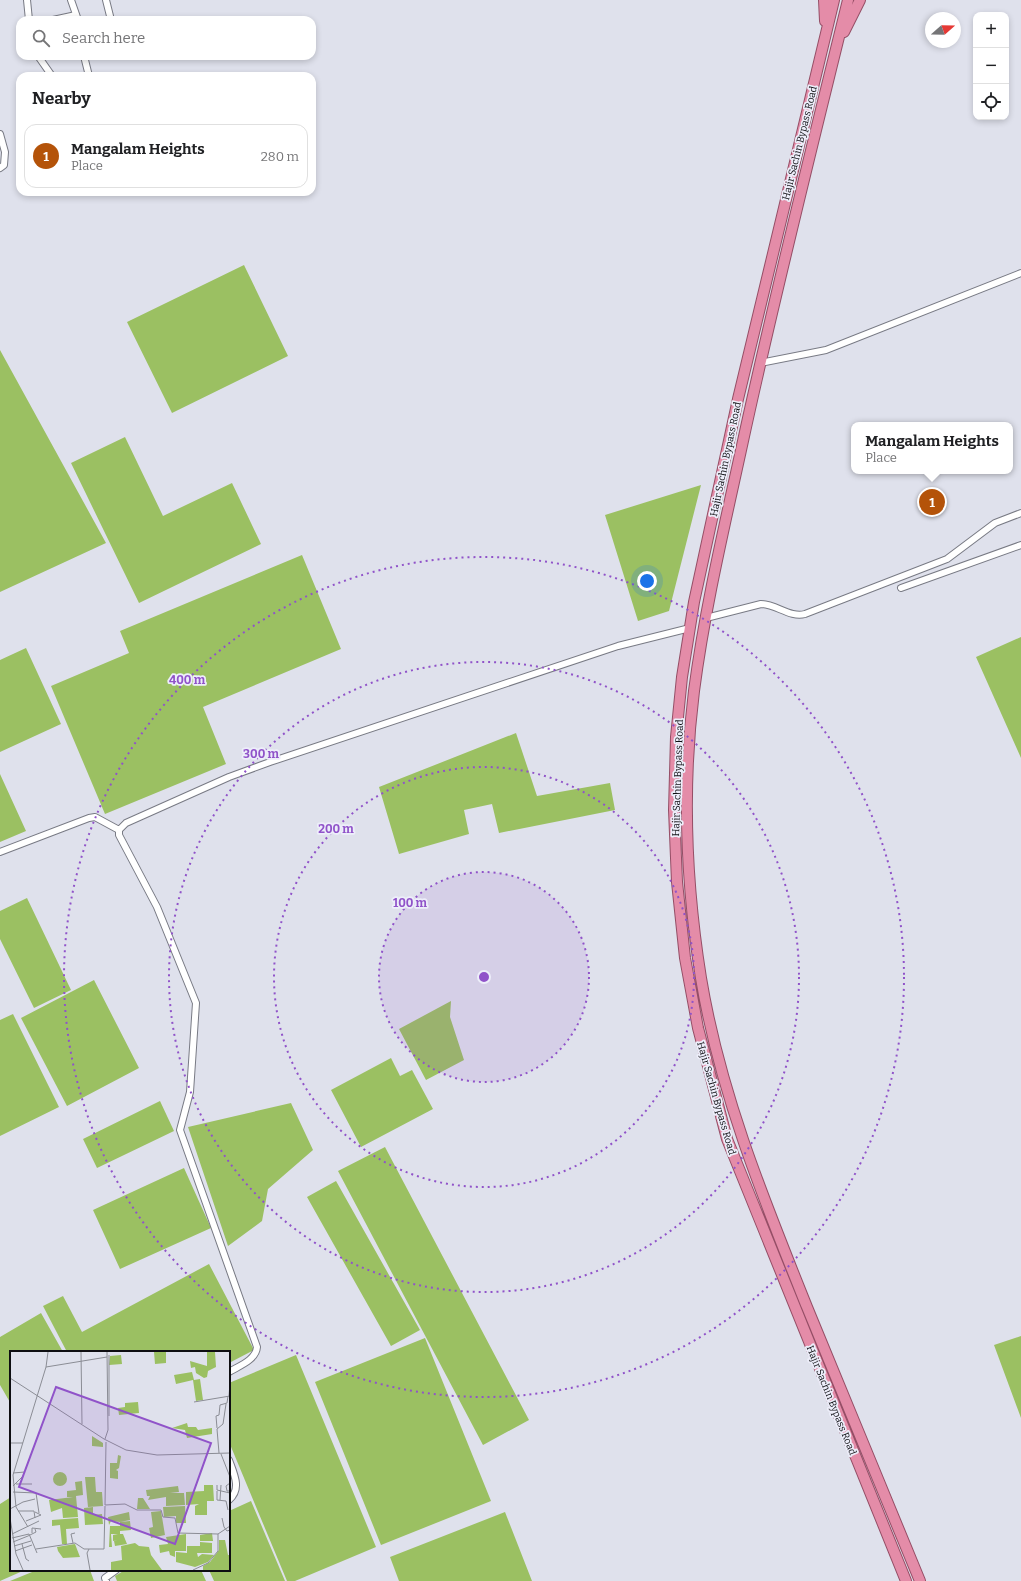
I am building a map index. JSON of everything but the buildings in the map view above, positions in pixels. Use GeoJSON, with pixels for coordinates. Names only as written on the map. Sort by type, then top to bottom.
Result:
{"type":"FeatureCollection","features":[{"type":"Feature","properties":{"kind":"highway"},"geometry":{"type":"LineString","coordinates":[[824,0],[826,33]]}},
{"type":"Feature","properties":{"kind":"highway","name":"Hajir Sachin Bypass Road"},"geometry":{"type":"LineString","coordinates":[[834,0],[738,399],[690,628],[682,677],[676,737],[674,810],[677,882],[685,958],[698,1028],[727,1139],[906,1581]]}},
{"type":"Feature","properties":{"kind":"highway"},"geometry":{"type":"LineString","coordinates":[[848,0],[760,363],[706,618],[694,693],[688,770],[687,835],[692,903],[702,980],[719,1063],[740,1135],[764,1200],[920,1581]]}},
{"type":"Feature","properties":{"kind":"highway"},"geometry":{"type":"LineString","coordinates":[[836,46],[860,0]]}},
{"type":"Feature","properties":{"kind":"street"},"geometry":{"type":"LineString","coordinates":[[27,0],[29,16]]}},
{"type":"Feature","properties":{"kind":"street"},"geometry":{"type":"LineString","coordinates":[[71,0],[77,16]]}},
{"type":"Feature","properties":{"kind":"street"},"geometry":{"type":"LineString","coordinates":[[106,0],[109,16]]}},
{"type":"Feature","properties":{"kind":"street"},"geometry":{"type":"LineString","coordinates":[[41,60],[49,72]]}},
{"type":"Feature","properties":{"kind":"street"},"geometry":{"type":"LineString","coordinates":[[85,60],[88,72]]}},
{"type":"Feature","properties":{"kind":"street"},"geometry":{"type":"LineString","coordinates":[[0,134],[5,152],[4,165],[0,168]]}},
{"type":"Feature","properties":{"kind":"street"},"geometry":{"type":"LineString","coordinates":[[760,363],[826,350],[1021,273]]}},
{"type":"Feature","properties":{"kind":"street"},"geometry":{"type":"LineString","coordinates":[[706,618],[761,604],[768,604],[793,614],[800,615],[947,559],[995,523],[1021,514]]}},
{"type":"Feature","properties":{"kind":"street"},"geometry":{"type":"LineString","coordinates":[[902,588],[1021,545]]}},
{"type":"Feature","properties":{"kind":"street"},"geometry":{"type":"LineString","coordinates":[[230,1371],[253,1357],[257,1352],[257,1347],[180,1130],[190,1092],[196,1003],[157,907],[119,835],[120,830],[126,823],[191,794],[270,762],[618,646],[690,628]]}},
{"type":"Feature","properties":{"kind":"street"},"geometry":{"type":"LineString","coordinates":[[0,852],[89,818],[95,817],[120,830]]}},
{"type":"Feature","properties":{"kind":"street"},"geometry":{"type":"LineString","coordinates":[[230,1463],[237,1482],[235,1492],[230,1499]]}},
{"type":"Feature","properties":{"kind":"street"},"geometry":{"type":"LineString","coordinates":[[106,1581],[105,1578],[115,1571]]}},
{"type":"Feature","properties":{"kind":"green space"},"geometry":{"type":"Polygon","coordinates":[[[244,265],[288,356],[172,413],[127,322],[244,265]]]}},
{"type":"Feature","properties":{"kind":"green space"},"geometry":{"type":"Polygon","coordinates":[[[0,350],[106,543],[0,592],[0,350]]]}},
{"type":"Feature","properties":{"kind":"green space"},"geometry":{"type":"Polygon","coordinates":[[[125,437],[163,516],[232,483],[261,544],[139,603],[71,463],[125,437]]]}},
{"type":"Feature","properties":{"kind":"green space"},"geometry":{"type":"Polygon","coordinates":[[[701,485],[669,611],[638,621],[605,515],[701,485]]]}},
{"type":"Feature","properties":{"kind":"green space"},"geometry":{"type":"Polygon","coordinates":[[[302,555],[341,649],[203,707],[226,764],[105,814],[51,686],[129,653],[120,631],[302,555]]]}},
{"type":"Feature","properties":{"kind":"green space"},"geometry":{"type":"Polygon","coordinates":[[[1021,637],[1021,758],[976,657],[1021,637]]]}},
{"type":"Feature","properties":{"kind":"green space"},"geometry":{"type":"Polygon","coordinates":[[[26,648],[61,724],[0,752],[0,660],[26,648]]]}},
{"type":"Feature","properties":{"kind":"green space"},"geometry":{"type":"Polygon","coordinates":[[[516,733],[537,796],[610,783],[615,810],[499,833],[492,804],[464,810],[469,834],[399,854],[379,787],[516,733]]]}},
{"type":"Feature","properties":{"kind":"green space"},"geometry":{"type":"Polygon","coordinates":[[[0,774],[26,831],[0,842],[0,774]]]}},
{"type":"Feature","properties":{"kind":"green space"},"geometry":{"type":"Polygon","coordinates":[[[27,898],[71,990],[34,1008],[0,939],[0,911],[27,898]]]}},
{"type":"Feature","properties":{"kind":"green space"},"geometry":{"type":"Polygon","coordinates":[[[94,980],[139,1068],[67,1106],[21,1018],[94,980]]]}},
{"type":"Feature","properties":{"kind":"green space"},"geometry":{"type":"Polygon","coordinates":[[[451,1001],[450,1017],[464,1060],[426,1080],[399,1029],[451,1001]]]}},
{"type":"Feature","properties":{"kind":"green space"},"geometry":{"type":"Polygon","coordinates":[[[13,1014],[59,1107],[0,1136],[0,1020],[13,1014]]]}},
{"type":"Feature","properties":{"kind":"green space"},"geometry":{"type":"Polygon","coordinates":[[[391,1058],[400,1076],[412,1070],[433,1109],[361,1147],[331,1090],[391,1058]]]}},
{"type":"Feature","properties":{"kind":"green space"},"geometry":{"type":"Polygon","coordinates":[[[160,1101],[174,1131],[97,1168],[83,1139],[160,1101]]]}},
{"type":"Feature","properties":{"kind":"green space"},"geometry":{"type":"Polygon","coordinates":[[[291,1103],[313,1150],[268,1189],[262,1221],[228,1246],[188,1127],[291,1103]]]}},
{"type":"Feature","properties":{"kind":"green space"},"geometry":{"type":"Polygon","coordinates":[[[385,1147],[529,1420],[483,1445],[338,1171],[385,1147]]]}},
{"type":"Feature","properties":{"kind":"green space"},"geometry":{"type":"Polygon","coordinates":[[[184,1168],[211,1228],[120,1269],[93,1210],[184,1168]]]}},
{"type":"Feature","properties":{"kind":"green space"},"geometry":{"type":"Polygon","coordinates":[[[336,1181],[420,1330],[391,1346],[307,1197],[336,1181]]]}},
{"type":"Feature","properties":{"kind":"green space"},"geometry":{"type":"Polygon","coordinates":[[[209,1264],[254,1350],[230,1362],[230,1351],[66,1351],[43,1306],[63,1296],[82,1332],[209,1264]]]}},
{"type":"Feature","properties":{"kind":"green space"},"geometry":{"type":"Polygon","coordinates":[[[41,1313],[62,1351],[10,1351],[10,1402],[0,1385],[0,1337],[41,1313]]]}},
{"type":"Feature","properties":{"kind":"green space"},"geometry":{"type":"Polygon","coordinates":[[[1021,1336],[1021,1418],[994,1345],[1021,1336]]]}},
{"type":"Feature","properties":{"kind":"green space"},"geometry":{"type":"Polygon","coordinates":[[[425,1338],[491,1501],[381,1545],[315,1382],[425,1338]]]}},
{"type":"Feature","properties":{"kind":"green space"},"geometry":{"type":"Polygon","coordinates":[[[296,1355],[376,1547],[295,1581],[287,1581],[230,1444],[230,1383],[296,1355]]]}},
{"type":"Feature","properties":{"kind":"green space"},"geometry":{"type":"Polygon","coordinates":[[[10,1498],[10,1571],[23,1571],[0,1581],[0,1504],[10,1498]]]}},
{"type":"Feature","properties":{"kind":"green space"},"geometry":{"type":"Polygon","coordinates":[[[251,1501],[285,1581],[214,1581],[209,1571],[230,1571],[230,1511],[251,1501]]]}},
{"type":"Feature","properties":{"kind":"green space"},"geometry":{"type":"Polygon","coordinates":[[[505,1512],[532,1581],[399,1581],[390,1557],[505,1512]]]}},
{"type":"Feature","properties":{"kind":"green space"},"geometry":{"type":"Polygon","coordinates":[[[35,1571],[90,1571],[94,1581],[10,1581],[35,1571]]]}},
{"type":"Feature","properties":{"kind":"green space"},"geometry":{"type":"Polygon","coordinates":[[[123,1571],[201,1571],[206,1581],[117,1581],[115,1576],[123,1571]]]}},
{"type":"Feature","properties":{"kind":"place","name":"Mangalam Heights"},"geometry":{"type":"Point","coordinates":[932,502]}}]}
